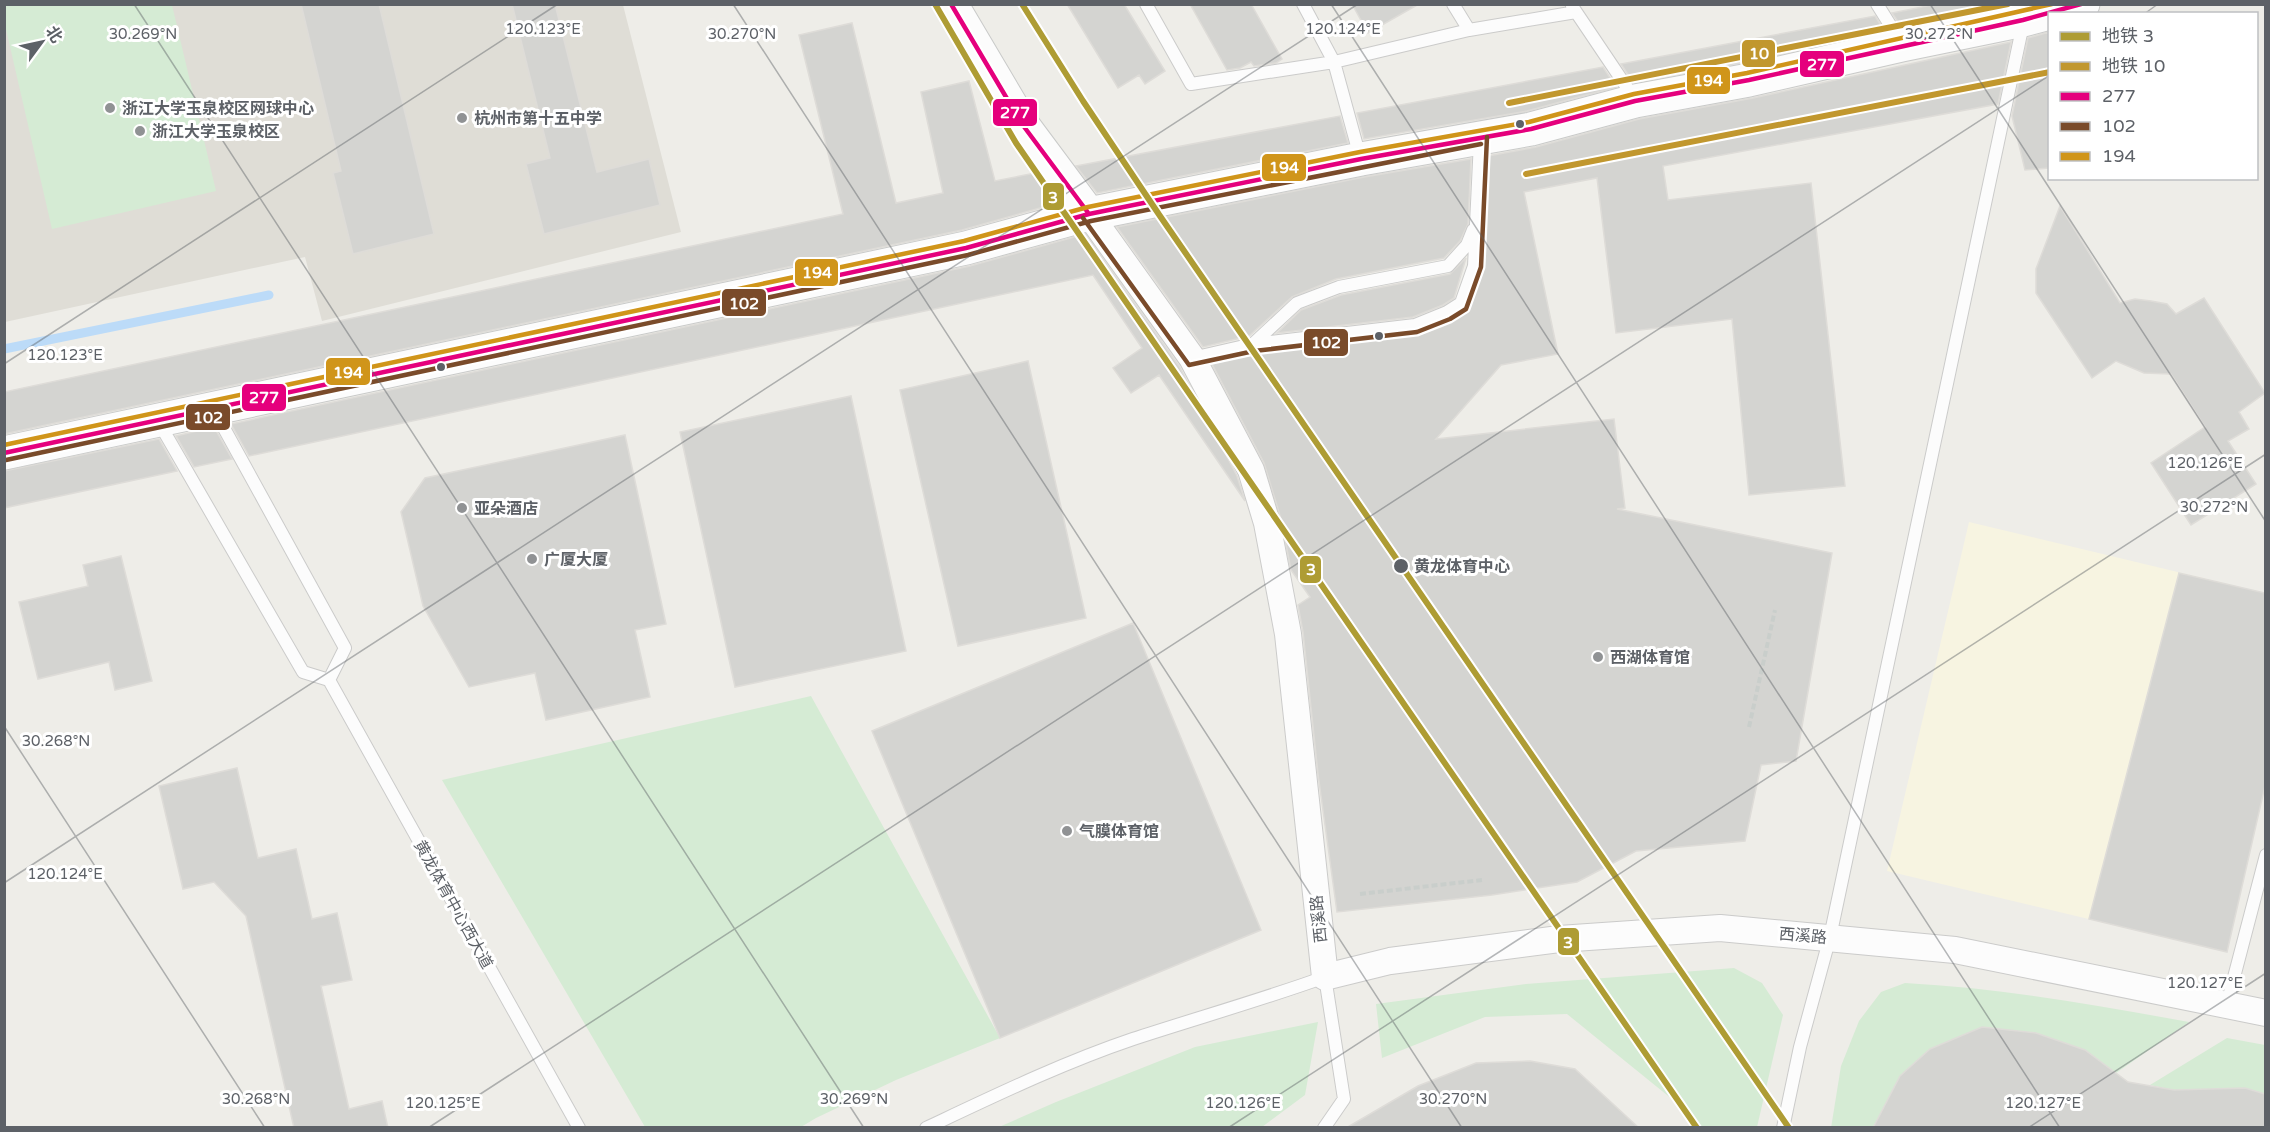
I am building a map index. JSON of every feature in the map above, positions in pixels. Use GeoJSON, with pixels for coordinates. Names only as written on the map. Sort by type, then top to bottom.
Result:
{"type":"FeatureCollection","features":[{"type":"Feature","properties":{"kind":"main road","name":"西溪路"},"geometry":{"type":"LineString","coordinates":[[951,4],[1023,124],[1089,214]]}},
{"type":"Feature","properties":{"kind":"main road"},"geometry":{"type":"LineString","coordinates":[[4,453],[966,248],[1089,214],[1361,159],[1532,129],[1635,101],[1749,80],[1902,45],[2021,12],[2083,4]]}},
{"type":"Feature","properties":{"kind":"street","name":"西溪路"},"geometry":{"type":"LineString","coordinates":[[1089,214],[1192,358],[1251,470],[1267,523],[1288,634],[1325,977],[1390,961],[1559,939],[1720,928],[1955,950],[2265,1013]]}},
{"type":"Feature","properties":{"kind":"lane"},"geometry":{"type":"LineString","coordinates":[[1146,4],[1191,84],[1334,62],[1573,8],[1635,101]]}},
{"type":"Feature","properties":{"kind":"lane"},"geometry":{"type":"LineString","coordinates":[[1303,4],[1334,62],[1361,159]]}},
{"type":"Feature","properties":{"kind":"lane"},"geometry":{"type":"LineString","coordinates":[[1453,4],[1469,30]]}},
{"type":"Feature","properties":{"kind":"lane"},"geometry":{"type":"LineString","coordinates":[[1877,4],[1902,45]]}},
{"type":"Feature","properties":{"kind":"lane"},"geometry":{"type":"LineString","coordinates":[[1783,1128],[1800,1047],[1830,937],[2021,12]]}},
{"type":"Feature","properties":{"kind":"lane"},"geometry":{"type":"LineString","coordinates":[[1192,358],[1253,344],[1414,324],[1447,312],[1461,303],[1474,266],[1480,137]]}},
{"type":"Feature","properties":{"kind":"lane"},"geometry":{"type":"LineString","coordinates":[[1253,344],[1297,303],[1339,287],[1448,266],[1467,244],[1478,218]]}},
{"type":"Feature","properties":{"kind":"lane"},"geometry":{"type":"LineString","coordinates":[[158,421],[303,672],[329,680],[345,648],[213,409]]}},
{"type":"Feature","properties":{"kind":"lane","name":"黄龙体育中心西大道"},"geometry":{"type":"LineString","coordinates":[[329,680],[579,1128]]}},
{"type":"Feature","properties":{"kind":"lane"},"geometry":{"type":"LineString","coordinates":[[2227,1004],[2265,855]]}},
{"type":"Feature","properties":{"kind":"lane"},"geometry":{"type":"LineString","coordinates":[[926,1128],[1009,1089],[1131,1040],[1325,977],[1344,1099],[1324,1128]]}},
{"type":"Feature","properties":{"kind":"path"},"geometry":{"type":"LineString","coordinates":[[1749,727],[1775,610]]}},
{"type":"Feature","properties":{"kind":"path"},"geometry":{"type":"LineString","coordinates":[[1360,894],[1482,880]]}},
{"type":"Feature","properties":{"kind":"shaded area"},"geometry":{"type":"Polygon","coordinates":[[[4,5],[623,5],[681,232],[322,321],[305,257],[5,322],[4,5]]]}},
{"type":"Feature","properties":{"kind":"shaded area"},"geometry":{"type":"Polygon","coordinates":[[[1969,522],[2265,593],[2265,786],[2227,952],[1887,871],[1969,522]]]}},
{"type":"Feature","properties":{"kind":"green space","name":"浙江大学玉泉校区网球中心"},"geometry":{"type":"Polygon","coordinates":[[[4,5],[172,5],[216,191],[52,229],[5,25],[4,5]]]}},
{"type":"Feature","properties":{"kind":"green space"},"geometry":{"type":"Polygon","coordinates":[[[811,696],[1000,1038],[896,1080],[801,1127],[645,1127],[442,780],[811,696]]]}},
{"type":"Feature","properties":{"kind":"green space"},"geometry":{"type":"Polygon","coordinates":[[[1734,968],[1762,983],[1783,1015],[1757,1127],[1690,1127],[1683,1108],[1567,1014],[1485,1017],[1382,1058],[1376,1004],[1526,984],[1734,968]]]}},
{"type":"Feature","properties":{"kind":"green space"},"geometry":{"type":"Polygon","coordinates":[[[1905,983],[2012,993],[2189,1022],[2116,1073],[2085,1050],[2036,1033],[1982,1027],[1930,1049],[1900,1076],[1873,1127],[1831,1128],[1841,1066],[1859,1021],[1881,992],[1905,983]]]}},
{"type":"Feature","properties":{"kind":"green space"},"geometry":{"type":"Polygon","coordinates":[[[1318,1022],[1305,1095],[1262,1127],[999,1127],[1195,1047],[1318,1022]]]}},
{"type":"Feature","properties":{"kind":"green space"},"geometry":{"type":"Polygon","coordinates":[[[2227,1038],[2265,1045],[2265,1094],[2245,1088],[2174,1090],[2150,1085],[2227,1038]]]}},
{"type":"Feature","properties":{"kind":"building"},"geometry":{"type":"Polygon","coordinates":[[[301,4],[379,4],[434,234],[353,254],[333,173],[341,171],[301,4]]]}},
{"type":"Feature","properties":{"kind":"building"},"geometry":{"type":"Polygon","coordinates":[[[512,4],[555,4],[597,172],[649,159],[660,205],[544,234],[526,164],[550,158],[512,4]]]}},
{"type":"Feature","properties":{"kind":"building"},"geometry":{"type":"Polygon","coordinates":[[[1067,4],[1124,4],[1165,71],[1145,84],[1139,75],[1118,88],[1067,4]]]}},
{"type":"Feature","properties":{"kind":"building"},"geometry":{"type":"Polygon","coordinates":[[[1190,4],[1251,4],[1282,59],[1276,63],[1254,66],[1251,62],[1240,68],[1227,70],[1190,4]]]}},
{"type":"Feature","properties":{"kind":"building"},"geometry":{"type":"Polygon","coordinates":[[[1352,4],[1419,4],[1368,33],[1352,4]]]}},
{"type":"Feature","properties":{"kind":"building"},"geometry":{"type":"Polygon","coordinates":[[[1937,4],[2005,4],[1901,26],[1892,13],[1937,4]]]}},
{"type":"Feature","properties":{"kind":"building"},"geometry":{"type":"Polygon","coordinates":[[[1875,16],[1884,30],[1745,62],[1633,82],[1621,64],[1875,16]]]}},
{"type":"Feature","properties":{"kind":"building"},"geometry":{"type":"Polygon","coordinates":[[[852,23],[896,203],[943,193],[921,92],[969,81],[995,181],[1035,173],[1058,203],[962,230],[4,434],[4,392],[843,214],[799,35],[852,23]]]}},
{"type":"Feature","properties":{"kind":"building"},"geometry":{"type":"Polygon","coordinates":[[[2048,32],[2048,168],[2025,170],[2012,116],[2028,38],[2048,32]]]}},
{"type":"Feature","properties":{"kind":"building"},"geometry":{"type":"Polygon","coordinates":[[[2011,42],[1998,104],[1663,166],[1668,200],[1811,183],[1845,486],[1749,495],[1732,319],[1616,333],[1597,178],[1524,192],[1558,354],[1501,365],[1436,439],[1614,419],[1625,508],[1617,509],[1832,553],[1796,761],[1761,765],[1745,841],[1636,851],[1577,882],[1492,895],[1337,912],[1298,605],[1310,597],[1291,570],[1281,519],[1264,463],[1211,362],[1254,352],[1416,333],[1450,320],[1465,310],[1482,267],[1488,156],[1536,147],[1639,119],[1753,98],[2011,42]]]}},
{"type":"Feature","properties":{"kind":"building"},"geometry":{"type":"Polygon","coordinates":[[[1603,67],[1616,87],[1527,111],[1364,139],[1357,113],[1603,67]]]}},
{"type":"Feature","properties":{"kind":"building"},"geometry":{"type":"Polygon","coordinates":[[[1340,116],[1348,143],[1097,193],[1076,166],[1340,116]]]}},
{"type":"Feature","properties":{"kind":"building"},"geometry":{"type":"Polygon","coordinates":[[[1471,159],[1468,224],[1460,241],[1444,258],[1336,279],[1292,297],[1249,336],[1203,347],[1117,227],[1364,177],[1471,159]]]}},
{"type":"Feature","properties":{"kind":"building"},"geometry":{"type":"Polygon","coordinates":[[[2060,206],[2120,303],[2135,299],[2167,304],[2176,314],[2204,298],[2265,393],[2239,412],[2249,429],[2228,441],[2256,484],[2191,525],[2151,463],[2205,427],[2171,374],[2144,373],[2116,361],[2092,378],[2036,293],[2036,269],[2060,206]]]}},
{"type":"Feature","properties":{"kind":"building"},"geometry":{"type":"Polygon","coordinates":[[[1085,234],[1179,366],[1237,476],[1245,501],[1159,375],[1131,393],[1113,368],[1142,348],[1093,275],[249,456],[231,424],[970,266],[1085,234]]]}},
{"type":"Feature","properties":{"kind":"building"},"geometry":{"type":"Polygon","coordinates":[[[1466,258],[1454,298],[1413,317],[1277,333],[1301,310],[1341,295],[1450,274],[1466,258]]]}},
{"type":"Feature","properties":{"kind":"building"},"geometry":{"type":"Polygon","coordinates":[[[1028,361],[1086,618],[958,646],[900,390],[1028,361]]]}},
{"type":"Feature","properties":{"kind":"building"},"geometry":{"type":"Polygon","coordinates":[[[851,396],[906,651],[735,687],[680,432],[851,396]]]}},
{"type":"Feature","properties":{"kind":"building"},"geometry":{"type":"Polygon","coordinates":[[[214,427],[232,459],[194,467],[176,436],[214,427]]]}},
{"type":"Feature","properties":{"kind":"building","name":"广厦大厦"},"geometry":{"type":"Polygon","coordinates":[[[625,435],[666,624],[635,630],[650,697],[546,720],[535,673],[469,687],[423,606],[401,512],[425,478],[625,435]]]}},
{"type":"Feature","properties":{"kind":"building"},"geometry":{"type":"Polygon","coordinates":[[[159,439],[177,471],[4,508],[4,471],[159,439]]]}},
{"type":"Feature","properties":{"kind":"building"},"geometry":{"type":"Polygon","coordinates":[[[121,556],[152,681],[115,690],[109,662],[38,679],[19,602],[88,586],[83,565],[121,556]]]}},
{"type":"Feature","properties":{"kind":"building"},"geometry":{"type":"Polygon","coordinates":[[[2179,573],[2265,593],[2265,786],[2227,952],[2089,919],[2179,573]]]}},
{"type":"Feature","properties":{"kind":"building","name":"气膜体育馆"},"geometry":{"type":"Polygon","coordinates":[[[1133,623],[1261,930],[1000,1038],[872,731],[1133,623]]]}},
{"type":"Feature","properties":{"kind":"building"},"geometry":{"type":"Polygon","coordinates":[[[237,768],[258,858],[296,849],[312,919],[337,913],[352,980],[321,986],[349,1109],[382,1101],[388,1128],[294,1128],[246,916],[214,882],[183,889],[159,786],[237,768]]]}},
{"type":"Feature","properties":{"kind":"building"},"geometry":{"type":"Polygon","coordinates":[[[1982,1027],[2036,1033],[2085,1050],[2128,1082],[2174,1090],[2245,1088],[2265,1094],[2265,1128],[1873,1128],[1900,1076],[1930,1049],[1982,1027]]]}},
{"type":"Feature","properties":{"kind":"building"},"geometry":{"type":"Polygon","coordinates":[[[1530,1061],[1575,1069],[1639,1128],[1346,1128],[1418,1086],[1476,1063],[1530,1061]]]}},
{"type":"Feature","properties":{"kind":"waterway"},"geometry":{"type":"LineString","coordinates":[[4,349],[269,295]]}},
{"type":"Feature","properties":{"kind":"metro line","name":"3"},"geometry":{"type":"LineString","coordinates":[[935,4],[1016,143],[1697,1128]]}},
{"type":"Feature","properties":{"kind":"metro line","name":"3"},"geometry":{"type":"LineString","coordinates":[[1022,4],[1160,216],[1789,1128]]}},
{"type":"Feature","properties":{"kind":"metro line","name":"10"},"geometry":{"type":"LineString","coordinates":[[1509,103],[2008,4]]}},
{"type":"Feature","properties":{"kind":"metro line","name":"10"},"geometry":{"type":"LineString","coordinates":[[1526,174],[2048,72]]}},
{"type":"Feature","properties":{"kind":"transit line","name":"277"},"geometry":{"type":"LineString","coordinates":[[951,4],[1022,124],[1089,214]]}},
{"type":"Feature","properties":{"kind":"transit line","name":"194"},"geometry":{"type":"LineString","coordinates":[[4,445],[964,241],[1088,207],[1360,152],[1529,122],[1634,94],[1747,73],[2052,4]]}},
{"type":"Feature","properties":{"kind":"transit line","name":"277"},"geometry":{"type":"LineString","coordinates":[[2052,12],[2081,4]]}},
{"type":"Feature","properties":{"kind":"transit line","name":"277"},"geometry":{"type":"LineString","coordinates":[[4,453],[966,248],[1089,214],[1361,159],[1531,129],[1635,101],[1749,80],[2048,13]]}},
{"type":"Feature","properties":{"kind":"transit line","name":"102"},"geometry":{"type":"LineString","coordinates":[[1083,218],[1189,365],[1254,351],[1417,332],[1450,319],[1466,309],[1481,267],[1487,137]]}},
{"type":"Feature","properties":{"kind":"transit line","name":"102"},"geometry":{"type":"LineString","coordinates":[[6,460],[968,255],[1091,221],[1481,144]]}},
{"type":"Feature","properties":{"kind":"place","name":"浙江大学玉泉校区网球中心"},"geometry":{"type":"Point","coordinates":[110,108]}},
{"type":"Feature","properties":{"kind":"place","name":"杭州市第十五中学"},"geometry":{"type":"Point","coordinates":[462,118]}},
{"type":"Feature","properties":{"kind":"place","name":"浙江大学玉泉校区"},"geometry":{"type":"Point","coordinates":[140,131]}},
{"type":"Feature","properties":{"kind":"place","name":"亚朵酒店"},"geometry":{"type":"Point","coordinates":[462,508]}},
{"type":"Feature","properties":{"kind":"place","name":"广厦大厦"},"geometry":{"type":"Point","coordinates":[532,559]}},
{"type":"Feature","properties":{"kind":"place","name":"黄龙体育中心"},"geometry":{"type":"Point","coordinates":[1401,566]}},
{"type":"Feature","properties":{"kind":"place","name":"西湖体育馆"},"geometry":{"type":"Point","coordinates":[1598,657]}},
{"type":"Feature","properties":{"kind":"place","name":"气膜体育馆"},"geometry":{"type":"Point","coordinates":[1067,831]}}]}
